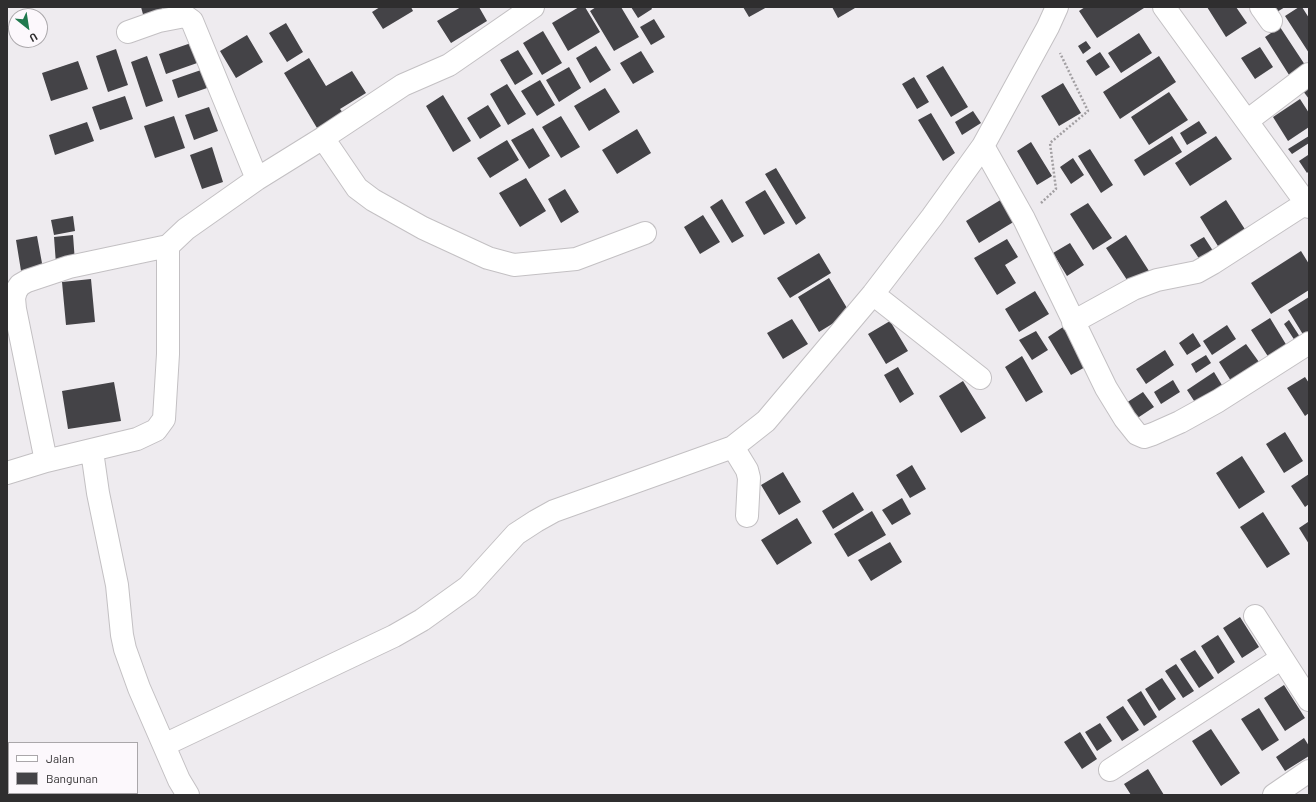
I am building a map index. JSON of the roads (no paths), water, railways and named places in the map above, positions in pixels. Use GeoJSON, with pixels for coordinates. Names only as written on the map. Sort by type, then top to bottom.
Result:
{"type":"FeatureCollection","features":[{"type":"Feature","properties":{"kind":"street"},"geometry":{"type":"LineString","coordinates":[[46,461],[15,309],[14,298],[20,285],[27,281],[69,267],[168,246],[186,229],[257,179],[323,138],[403,85],[448,65],[533,7]]}},
{"type":"Feature","properties":{"kind":"street"},"geometry":{"type":"LineString","coordinates":[[164,745],[394,636],[422,620],[468,587],[516,534],[554,511],[733,447],[766,421],[873,294],[932,217],[983,146],[1048,27],[1057,7]]}},
{"type":"Feature","properties":{"kind":"street"},"geometry":{"type":"LineString","coordinates":[[1073,322],[1133,289],[1157,280],[1197,272],[1308,205],[1164,7]]}},
{"type":"Feature","properties":{"kind":"street"},"geometry":{"type":"LineString","coordinates":[[128,32],[159,21],[185,16],[192,21],[257,179]]}},
{"type":"Feature","properties":{"kind":"street"},"geometry":{"type":"LineString","coordinates":[[1247,121],[1309,74]]}},
{"type":"Feature","properties":{"kind":"street"},"geometry":{"type":"LineString","coordinates":[[323,138],[357,188],[373,200],[422,228],[488,258],[514,265],[576,259],[645,233]]}},
{"type":"Feature","properties":{"kind":"street"},"geometry":{"type":"LineString","coordinates":[[983,146],[1024,220],[1106,388],[1132,429],[1137,434],[1144,436],[1180,422],[1218,401],[1309,343]]}},
{"type":"Feature","properties":{"kind":"street"},"geometry":{"type":"LineString","coordinates":[[7,473],[46,461],[137,439],[156,430],[164,418],[168,354],[168,246]]}},
{"type":"Feature","properties":{"kind":"street"},"geometry":{"type":"LineString","coordinates":[[873,294],[980,378]]}},
{"type":"Feature","properties":{"kind":"street"},"geometry":{"type":"LineString","coordinates":[[733,447],[749,478],[747,516]]}},
{"type":"Feature","properties":{"kind":"street"},"geometry":{"type":"LineString","coordinates":[[92,451],[98,493],[117,585],[122,635],[125,649],[139,688],[188,795]]}},
{"type":"Feature","properties":{"kind":"street"},"geometry":{"type":"LineString","coordinates":[[1255,616],[1309,700]]}},
{"type":"Feature","properties":{"kind":"street"},"geometry":{"type":"LineString","coordinates":[[1110,770],[1282,658]]}},
{"type":"Feature","properties":{"kind":"street"},"geometry":{"type":"LineString","coordinates":[[1274,795],[1309,771]]}}]}
